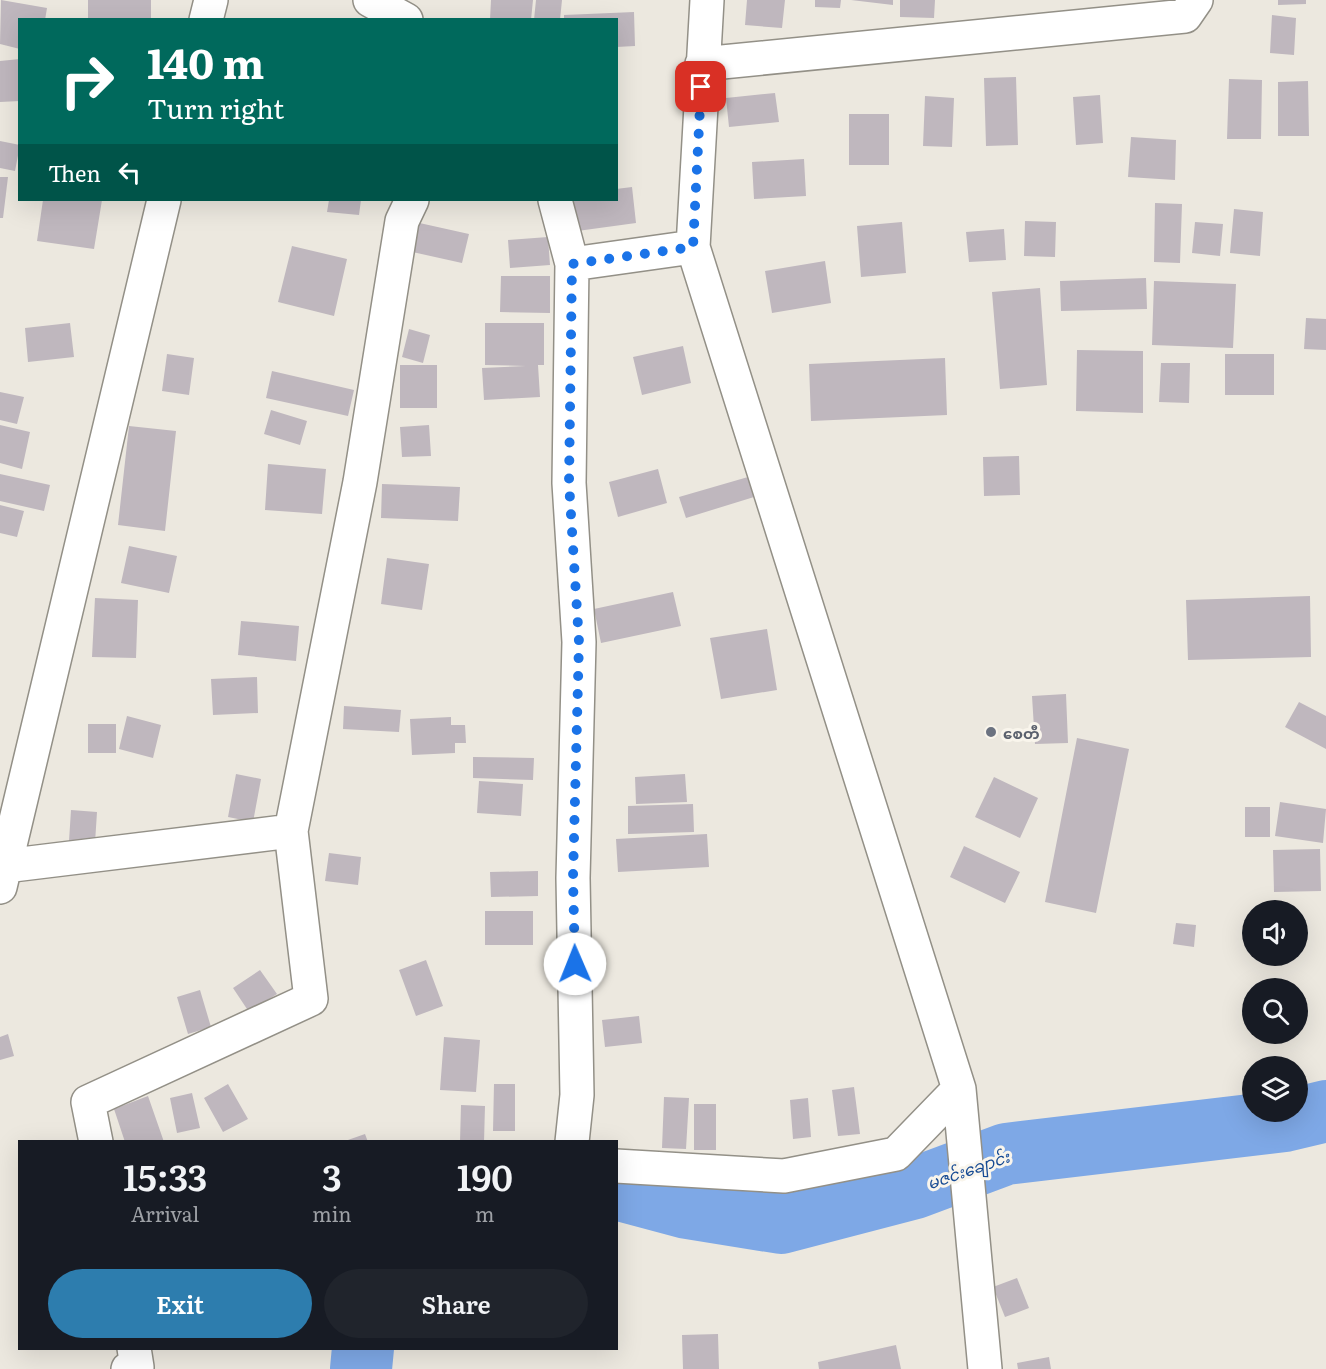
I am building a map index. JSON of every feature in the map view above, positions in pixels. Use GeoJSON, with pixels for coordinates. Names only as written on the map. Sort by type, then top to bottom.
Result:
{"type":"FeatureCollection","features":[{"type":"Feature","properties":{"kind":"street"},"geometry":{"type":"LineString","coordinates":[[206,18],[211,0]]}},
{"type":"Feature","properties":{"kind":"street"},"geometry":{"type":"LineString","coordinates":[[370,0],[402,18]]}},
{"type":"Feature","properties":{"kind":"street"},"geometry":{"type":"LineString","coordinates":[[706,0],[693,247],[959,1089],[969,1224],[985,1369]]}},
{"type":"Feature","properties":{"kind":"street"},"geometry":{"type":"LineString","coordinates":[[702,64],[1185,16],[1196,0]]}},
{"type":"Feature","properties":{"kind":"street"},"geometry":{"type":"LineString","coordinates":[[164,201],[3,877],[291,831]]}},
{"type":"Feature","properties":{"kind":"street"},"geometry":{"type":"LineString","coordinates":[[96,1140],[88,1102],[311,999],[291,831],[360,482],[402,221],[412,201]]}},
{"type":"Feature","properties":{"kind":"street"},"geometry":{"type":"LineString","coordinates":[[555,201],[572,264],[569,483],[579,642],[573,878],[577,1095],[572,1140]]}},
{"type":"Feature","properties":{"kind":"street"},"geometry":{"type":"LineString","coordinates":[[572,264],[693,247]]}},
{"type":"Feature","properties":{"kind":"street"},"geometry":{"type":"LineString","coordinates":[[618,1166],[784,1176],[896,1154],[959,1089]]}},
{"type":"Feature","properties":{"kind":"street"},"geometry":{"type":"LineString","coordinates":[[128,1369],[137,1367],[134,1350]]}},
{"type":"Feature","properties":{"kind":"building"},"geometry":{"type":"Polygon","coordinates":[[[1,0],[47,8],[45,18],[18,18],[18,48],[0,44],[1,0]]]}},
{"type":"Feature","properties":{"kind":"building"},"geometry":{"type":"Polygon","coordinates":[[[88,0],[151,0],[151,18],[88,18],[88,0]]]}},
{"type":"Feature","properties":{"kind":"building"},"geometry":{"type":"Polygon","coordinates":[[[491,0],[533,0],[531,18],[490,18],[491,0]]]}},
{"type":"Feature","properties":{"kind":"building"},"geometry":{"type":"Polygon","coordinates":[[[536,0],[562,0],[560,18],[534,18],[536,0]]]}},
{"type":"Feature","properties":{"kind":"building"},"geometry":{"type":"Polygon","coordinates":[[[747,0],[785,0],[782,28],[745,25],[747,0]]]}},
{"type":"Feature","properties":{"kind":"building"},"geometry":{"type":"Polygon","coordinates":[[[815,0],[841,0],[840,8],[815,7],[815,0]]]}},
{"type":"Feature","properties":{"kind":"building"},"geometry":{"type":"Polygon","coordinates":[[[851,0],[893,0],[893,5],[851,0]]]}},
{"type":"Feature","properties":{"kind":"building"},"geometry":{"type":"Polygon","coordinates":[[[900,0],[935,0],[934,18],[900,17],[900,0]]]}},
{"type":"Feature","properties":{"kind":"building"},"geometry":{"type":"Polygon","coordinates":[[[1278,0],[1306,0],[1306,4],[1278,5],[1278,0]]]}},
{"type":"Feature","properties":{"kind":"building"},"geometry":{"type":"Polygon","coordinates":[[[634,12],[635,46],[618,47],[618,18],[564,18],[564,15],[634,12]]]}},
{"type":"Feature","properties":{"kind":"building"},"geometry":{"type":"Polygon","coordinates":[[[1272,15],[1296,18],[1294,55],[1270,53],[1272,15]]]}},
{"type":"Feature","properties":{"kind":"building"},"geometry":{"type":"Polygon","coordinates":[[[18,59],[18,101],[0,102],[0,61],[18,59]]]}},
{"type":"Feature","properties":{"kind":"building"},"geometry":{"type":"Polygon","coordinates":[[[1016,77],[1018,145],[986,146],[984,78],[1016,77]]]}},
{"type":"Feature","properties":{"kind":"building"},"geometry":{"type":"Polygon","coordinates":[[[1229,79],[1262,80],[1261,139],[1227,139],[1229,79]]]}},
{"type":"Feature","properties":{"kind":"building"},"geometry":{"type":"Polygon","coordinates":[[[1308,81],[1309,136],[1278,136],[1278,82],[1308,81]]]}},
{"type":"Feature","properties":{"kind":"building"},"geometry":{"type":"Polygon","coordinates":[[[775,93],[779,122],[729,127],[726,98],[775,93]]]}},
{"type":"Feature","properties":{"kind":"building"},"geometry":{"type":"Polygon","coordinates":[[[1100,95],[1103,143],[1076,145],[1073,97],[1100,95]]]}},
{"type":"Feature","properties":{"kind":"building"},"geometry":{"type":"Polygon","coordinates":[[[925,96],[954,98],[952,147],[923,146],[925,96]]]}},
{"type":"Feature","properties":{"kind":"building"},"geometry":{"type":"Polygon","coordinates":[[[849,114],[889,114],[889,165],[849,165],[849,114]]]}},
{"type":"Feature","properties":{"kind":"building"},"geometry":{"type":"Polygon","coordinates":[[[1131,137],[1176,140],[1175,180],[1128,177],[1131,137]]]}},
{"type":"Feature","properties":{"kind":"building"},"geometry":{"type":"Polygon","coordinates":[[[0,141],[18,145],[15,171],[0,168],[0,141]]]}},
{"type":"Feature","properties":{"kind":"building"},"geometry":{"type":"Polygon","coordinates":[[[804,159],[806,196],[754,199],[752,162],[804,159]]]}},
{"type":"Feature","properties":{"kind":"building"},"geometry":{"type":"Polygon","coordinates":[[[0,177],[8,177],[3,218],[0,218],[0,177]]]}},
{"type":"Feature","properties":{"kind":"building"},"geometry":{"type":"Polygon","coordinates":[[[632,187],[636,223],[570,232],[566,201],[618,201],[618,189],[632,187]]]}},
{"type":"Feature","properties":{"kind":"building"},"geometry":{"type":"Polygon","coordinates":[[[43,201],[102,201],[94,249],[37,241],[43,201]]]}},
{"type":"Feature","properties":{"kind":"building"},"geometry":{"type":"Polygon","coordinates":[[[329,201],[361,201],[359,215],[327,212],[329,201]]]}},
{"type":"Feature","properties":{"kind":"building"},"geometry":{"type":"Polygon","coordinates":[[[1155,203],[1182,204],[1180,263],[1154,262],[1155,203]]]}},
{"type":"Feature","properties":{"kind":"building"},"geometry":{"type":"Polygon","coordinates":[[[1234,209],[1263,212],[1260,256],[1230,253],[1234,209]]]}},
{"type":"Feature","properties":{"kind":"building"},"geometry":{"type":"Polygon","coordinates":[[[1025,221],[1056,222],[1055,257],[1024,256],[1025,221]]]}},
{"type":"Feature","properties":{"kind":"building"},"geometry":{"type":"Polygon","coordinates":[[[415,222],[469,234],[462,263],[408,251],[415,222]]]}},
{"type":"Feature","properties":{"kind":"building"},"geometry":{"type":"Polygon","coordinates":[[[902,222],[906,273],[861,277],[857,226],[902,222]]]}},
{"type":"Feature","properties":{"kind":"building"},"geometry":{"type":"Polygon","coordinates":[[[1195,222],[1223,224],[1220,256],[1192,253],[1195,222]]]}},
{"type":"Feature","properties":{"kind":"building"},"geometry":{"type":"Polygon","coordinates":[[[1004,229],[1006,260],[969,262],[966,232],[1004,229]]]}},
{"type":"Feature","properties":{"kind":"building"},"geometry":{"type":"Polygon","coordinates":[[[548,237],[550,265],[510,268],[508,240],[548,237]]]}},
{"type":"Feature","properties":{"kind":"building"},"geometry":{"type":"Polygon","coordinates":[[[292,246],[347,259],[334,316],[278,302],[292,246]]]}},
{"type":"Feature","properties":{"kind":"building"},"geometry":{"type":"Polygon","coordinates":[[[825,261],[831,303],[772,313],[765,271],[825,261]]]}},
{"type":"Feature","properties":{"kind":"building"},"geometry":{"type":"Polygon","coordinates":[[[501,276],[550,276],[550,313],[500,312],[501,276]]]}},
{"type":"Feature","properties":{"kind":"building"},"geometry":{"type":"Polygon","coordinates":[[[1146,278],[1147,309],[1061,311],[1060,281],[1146,278]]]}},
{"type":"Feature","properties":{"kind":"building"},"geometry":{"type":"Polygon","coordinates":[[[1154,281],[1236,284],[1233,348],[1152,345],[1154,281]]]}},
{"type":"Feature","properties":{"kind":"building"},"geometry":{"type":"Polygon","coordinates":[[[1040,288],[1047,385],[1000,389],[992,292],[1040,288]]]}},
{"type":"Feature","properties":{"kind":"building"},"geometry":{"type":"Polygon","coordinates":[[[1306,318],[1326,319],[1326,350],[1304,349],[1306,318]]]}},
{"type":"Feature","properties":{"kind":"building"},"geometry":{"type":"Polygon","coordinates":[[[70,323],[74,357],[28,362],[25,328],[70,323]]]}},
{"type":"Feature","properties":{"kind":"building"},"geometry":{"type":"Polygon","coordinates":[[[485,323],[544,323],[544,365],[538,365],[540,397],[484,400],[482,368],[526,366],[485,365],[485,323]]]}},
{"type":"Feature","properties":{"kind":"building"},"geometry":{"type":"Polygon","coordinates":[[[409,329],[430,335],[423,363],[402,357],[409,329]]]}},
{"type":"Feature","properties":{"kind":"building"},"geometry":{"type":"Polygon","coordinates":[[[683,346],[691,383],[642,395],[633,357],[683,346]]]}},
{"type":"Feature","properties":{"kind":"building"},"geometry":{"type":"Polygon","coordinates":[[[1077,350],[1143,351],[1143,413],[1076,411],[1077,350]]]}},
{"type":"Feature","properties":{"kind":"building"},"geometry":{"type":"Polygon","coordinates":[[[167,354],[194,358],[189,395],[162,391],[167,354]]]}},
{"type":"Feature","properties":{"kind":"building"},"geometry":{"type":"Polygon","coordinates":[[[1225,354],[1274,354],[1274,395],[1225,395],[1225,354]]]}},
{"type":"Feature","properties":{"kind":"building"},"geometry":{"type":"Polygon","coordinates":[[[945,358],[947,415],[811,421],[809,364],[945,358]]]}},
{"type":"Feature","properties":{"kind":"building"},"geometry":{"type":"Polygon","coordinates":[[[1161,363],[1190,363],[1189,403],[1159,402],[1161,363]]]}},
{"type":"Feature","properties":{"kind":"building"},"geometry":{"type":"Polygon","coordinates":[[[400,365],[437,365],[437,408],[400,408],[400,365]]]}},
{"type":"Feature","properties":{"kind":"building"},"geometry":{"type":"Polygon","coordinates":[[[272,371],[354,390],[348,416],[266,398],[272,371]]]}},
{"type":"Feature","properties":{"kind":"building"},"geometry":{"type":"Polygon","coordinates":[[[0,392],[24,397],[17,424],[0,420],[0,392]]]}},
{"type":"Feature","properties":{"kind":"building"},"geometry":{"type":"Polygon","coordinates":[[[271,410],[307,421],[300,445],[264,434],[271,410]]]}},
{"type":"Feature","properties":{"kind":"building"},"geometry":{"type":"Polygon","coordinates":[[[0,425],[30,432],[22,469],[0,463],[0,425]]]}},
{"type":"Feature","properties":{"kind":"building"},"geometry":{"type":"Polygon","coordinates":[[[429,425],[431,456],[402,457],[400,427],[429,425]]]}},
{"type":"Feature","properties":{"kind":"building"},"geometry":{"type":"Polygon","coordinates":[[[129,426],[176,431],[165,531],[118,525],[129,426]]]}},
{"type":"Feature","properties":{"kind":"building"},"geometry":{"type":"Polygon","coordinates":[[[1019,456],[1020,495],[984,496],[983,457],[1019,456]]]}},
{"type":"Feature","properties":{"kind":"building"},"geometry":{"type":"Polygon","coordinates":[[[268,464],[326,469],[322,514],[265,510],[268,464]]]}},
{"type":"Feature","properties":{"kind":"building"},"geometry":{"type":"Polygon","coordinates":[[[658,469],[667,503],[618,517],[609,482],[658,469]]]}},
{"type":"Feature","properties":{"kind":"building"},"geometry":{"type":"Polygon","coordinates":[[[0,474],[50,485],[44,511],[0,501],[0,474]]]}},
{"type":"Feature","properties":{"kind":"building"},"geometry":{"type":"Polygon","coordinates":[[[748,477],[754,497],[686,518],[679,497],[748,477]]]}},
{"type":"Feature","properties":{"kind":"building"},"geometry":{"type":"Polygon","coordinates":[[[382,484],[460,487],[458,521],[381,518],[382,484]]]}},
{"type":"Feature","properties":{"kind":"building"},"geometry":{"type":"Polygon","coordinates":[[[0,505],[24,511],[17,537],[0,533],[0,505]]]}},
{"type":"Feature","properties":{"kind":"building"},"geometry":{"type":"Polygon","coordinates":[[[129,546],[177,556],[169,593],[121,583],[129,546]]]}},
{"type":"Feature","properties":{"kind":"building"},"geometry":{"type":"Polygon","coordinates":[[[387,558],[429,564],[422,610],[381,604],[387,558]]]}},
{"type":"Feature","properties":{"kind":"building"},"geometry":{"type":"Polygon","coordinates":[[[673,592],[681,626],[601,643],[594,609],[673,592]]]}},
{"type":"Feature","properties":{"kind":"building"},"geometry":{"type":"Polygon","coordinates":[[[1310,596],[1311,657],[1188,660],[1186,600],[1310,596]]]}},
{"type":"Feature","properties":{"kind":"building"},"geometry":{"type":"Polygon","coordinates":[[[95,598],[138,600],[136,658],[92,657],[95,598]]]}},
{"type":"Feature","properties":{"kind":"building"},"geometry":{"type":"Polygon","coordinates":[[[241,621],[299,626],[296,661],[238,655],[241,621]]]}},
{"type":"Feature","properties":{"kind":"building"},"geometry":{"type":"Polygon","coordinates":[[[767,629],[777,690],[721,699],[710,638],[767,629]]]}},
{"type":"Feature","properties":{"kind":"building"},"geometry":{"type":"Polygon","coordinates":[[[257,677],[258,713],[213,715],[211,679],[257,677]]]}},
{"type":"Feature","properties":{"kind":"building"},"geometry":{"type":"Polygon","coordinates":[[[1066,694],[1068,743],[1035,744],[1032,696],[1066,694]]]}},
{"type":"Feature","properties":{"kind":"building"},"geometry":{"type":"Polygon","coordinates":[[[1299,702],[1326,716],[1326,749],[1285,727],[1299,702]]]}},
{"type":"Feature","properties":{"kind":"building"},"geometry":{"type":"Polygon","coordinates":[[[344,706],[401,710],[399,732],[343,729],[344,706]]]}},
{"type":"Feature","properties":{"kind":"building"},"geometry":{"type":"Polygon","coordinates":[[[127,716],[161,725],[153,758],[119,749],[127,716]]]}},
{"type":"Feature","properties":{"kind":"building"},"geometry":{"type":"Polygon","coordinates":[[[451,717],[451,725],[465,725],[466,743],[455,743],[455,753],[412,755],[410,719],[451,717]]]}},
{"type":"Feature","properties":{"kind":"building"},"geometry":{"type":"Polygon","coordinates":[[[88,724],[116,724],[116,753],[88,753],[88,724]]]}},
{"type":"Feature","properties":{"kind":"building"},"geometry":{"type":"Polygon","coordinates":[[[1077,738],[1129,749],[1096,913],[1045,902],[1077,738]]]}},
{"type":"Feature","properties":{"kind":"building"},"geometry":{"type":"Polygon","coordinates":[[[473,757],[534,758],[533,780],[473,778],[473,757]]]}},
{"type":"Feature","properties":{"kind":"building"},"geometry":{"type":"Polygon","coordinates":[[[236,774],[261,779],[253,822],[228,817],[236,774]]]}},
{"type":"Feature","properties":{"kind":"building"},"geometry":{"type":"Polygon","coordinates":[[[685,774],[687,802],[636,804],[635,777],[685,774]]]}},
{"type":"Feature","properties":{"kind":"building"},"geometry":{"type":"Polygon","coordinates":[[[994,777],[1038,798],[1020,838],[975,817],[994,777]]]}},
{"type":"Feature","properties":{"kind":"building"},"geometry":{"type":"Polygon","coordinates":[[[479,781],[523,784],[521,816],[477,813],[479,781]]]}},
{"type":"Feature","properties":{"kind":"building"},"geometry":{"type":"Polygon","coordinates":[[[1280,802],[1326,809],[1323,843],[1275,836],[1280,802]]]}},
{"type":"Feature","properties":{"kind":"building"},"geometry":{"type":"Polygon","coordinates":[[[693,804],[694,832],[628,834],[628,806],[693,804]]]}},
{"type":"Feature","properties":{"kind":"building"},"geometry":{"type":"Polygon","coordinates":[[[1245,807],[1270,807],[1270,837],[1245,837],[1245,807]]]}},
{"type":"Feature","properties":{"kind":"building"},"geometry":{"type":"Polygon","coordinates":[[[71,810],[97,812],[95,843],[69,841],[71,810]]]}},
{"type":"Feature","properties":{"kind":"building"},"geometry":{"type":"Polygon","coordinates":[[[707,834],[709,867],[618,872],[616,839],[707,834]]]}},
{"type":"Feature","properties":{"kind":"building"},"geometry":{"type":"Polygon","coordinates":[[[964,846],[1020,872],[1005,903],[950,877],[964,846]]]}},
{"type":"Feature","properties":{"kind":"building"},"geometry":{"type":"Polygon","coordinates":[[[1320,849],[1321,891],[1274,892],[1273,850],[1320,849]]]}},
{"type":"Feature","properties":{"kind":"building"},"geometry":{"type":"Polygon","coordinates":[[[329,853],[361,857],[358,885],[325,881],[329,853]]]}},
{"type":"Feature","properties":{"kind":"building"},"geometry":{"type":"Polygon","coordinates":[[[538,871],[538,896],[491,897],[490,872],[538,871]]]}},
{"type":"Feature","properties":{"kind":"building"},"geometry":{"type":"Polygon","coordinates":[[[485,911],[533,911],[533,945],[485,945],[485,911]]]}},
{"type":"Feature","properties":{"kind":"building"},"geometry":{"type":"Polygon","coordinates":[[[1176,923],[1196,925],[1194,947],[1173,944],[1176,923]]]}},
{"type":"Feature","properties":{"kind":"building"},"geometry":{"type":"Polygon","coordinates":[[[426,960],[443,1006],[416,1016],[399,970],[426,960]]]}},
{"type":"Feature","properties":{"kind":"building"},"geometry":{"type":"Polygon","coordinates":[[[260,970],[277,994],[249,1012],[233,988],[260,970]]]}},
{"type":"Feature","properties":{"kind":"building"},"geometry":{"type":"Polygon","coordinates":[[[200,990],[211,1027],[188,1034],[177,997],[200,990]]]}},
{"type":"Feature","properties":{"kind":"building"},"geometry":{"type":"Polygon","coordinates":[[[639,1016],[642,1043],[605,1047],[602,1020],[639,1016]]]}},
{"type":"Feature","properties":{"kind":"building"},"geometry":{"type":"Polygon","coordinates":[[[8,1034],[14,1056],[0,1060],[0,1037],[8,1034]]]}},
{"type":"Feature","properties":{"kind":"building"},"geometry":{"type":"Polygon","coordinates":[[[444,1037],[480,1040],[476,1092],[440,1090],[444,1037]]]}},
{"type":"Feature","properties":{"kind":"building"},"geometry":{"type":"Polygon","coordinates":[[[228,1084],[248,1119],[223,1132],[204,1098],[228,1084]]]}},
{"type":"Feature","properties":{"kind":"building"},"geometry":{"type":"Polygon","coordinates":[[[494,1084],[515,1084],[515,1131],[493,1131],[494,1084]]]}},
{"type":"Feature","properties":{"kind":"building"},"geometry":{"type":"Polygon","coordinates":[[[854,1087],[860,1134],[838,1136],[832,1090],[854,1087]]]}},
{"type":"Feature","properties":{"kind":"building"},"geometry":{"type":"Polygon","coordinates":[[[192,1093],[200,1128],[177,1133],[170,1098],[192,1093]]]}},
{"type":"Feature","properties":{"kind":"building"},"geometry":{"type":"Polygon","coordinates":[[[148,1096],[163,1140],[124,1140],[114,1109],[148,1096]]]}},
{"type":"Feature","properties":{"kind":"building"},"geometry":{"type":"Polygon","coordinates":[[[664,1097],[689,1098],[686,1149],[662,1148],[664,1097]]]}},
{"type":"Feature","properties":{"kind":"building"},"geometry":{"type":"Polygon","coordinates":[[[808,1098],[811,1137],[793,1139],[790,1100],[808,1098]]]}},
{"type":"Feature","properties":{"kind":"building"},"geometry":{"type":"Polygon","coordinates":[[[694,1104],[716,1104],[716,1150],[694,1150],[694,1104]]]}},
{"type":"Feature","properties":{"kind":"building"},"geometry":{"type":"Polygon","coordinates":[[[461,1105],[485,1106],[484,1140],[460,1140],[461,1105]]]}},
{"type":"Feature","properties":{"kind":"building"},"geometry":{"type":"Polygon","coordinates":[[[365,1134],[367,1140],[348,1140],[365,1134]]]}},
{"type":"Feature","properties":{"kind":"building"},"geometry":{"type":"Polygon","coordinates":[[[1017,1278],[1029,1308],[1005,1317],[993,1287],[1017,1278]]]}},
{"type":"Feature","properties":{"kind":"building"},"geometry":{"type":"Polygon","coordinates":[[[718,1334],[719,1369],[683,1369],[682,1335],[718,1334]]]}},
{"type":"Feature","properties":{"kind":"building"},"geometry":{"type":"Polygon","coordinates":[[[896,1345],[901,1369],[819,1369],[818,1362],[896,1345]]]}},
{"type":"Feature","properties":{"kind":"building"},"geometry":{"type":"Polygon","coordinates":[[[1049,1357],[1051,1369],[1018,1369],[1017,1363],[1049,1357]]]}},
{"type":"Feature","properties":{"kind":"waterway","name":"မဇင်းချောင်း"},"geometry":{"type":"LineString","coordinates":[[618,1190],[687,1208],[781,1223],[915,1188],[1006,1154],[1285,1121],[1326,1111]]}},
{"type":"Feature","properties":{"kind":"waterway","name":"မဇင်းချောင်း"},"geometry":{"type":"LineString","coordinates":[[361,1369],[363,1350]]}},
{"type":"Feature","properties":{"kind":"place","name":"စေတီ"},"geometry":{"type":"Point","coordinates":[991,732]}},
{"type":"Feature","properties":{"kind":"route"},"geometry":{"type":"LineString","coordinates":[[575,964],[573,878],[579,642],[569,483],[572,264],[693,247],[701,87]]}}]}
